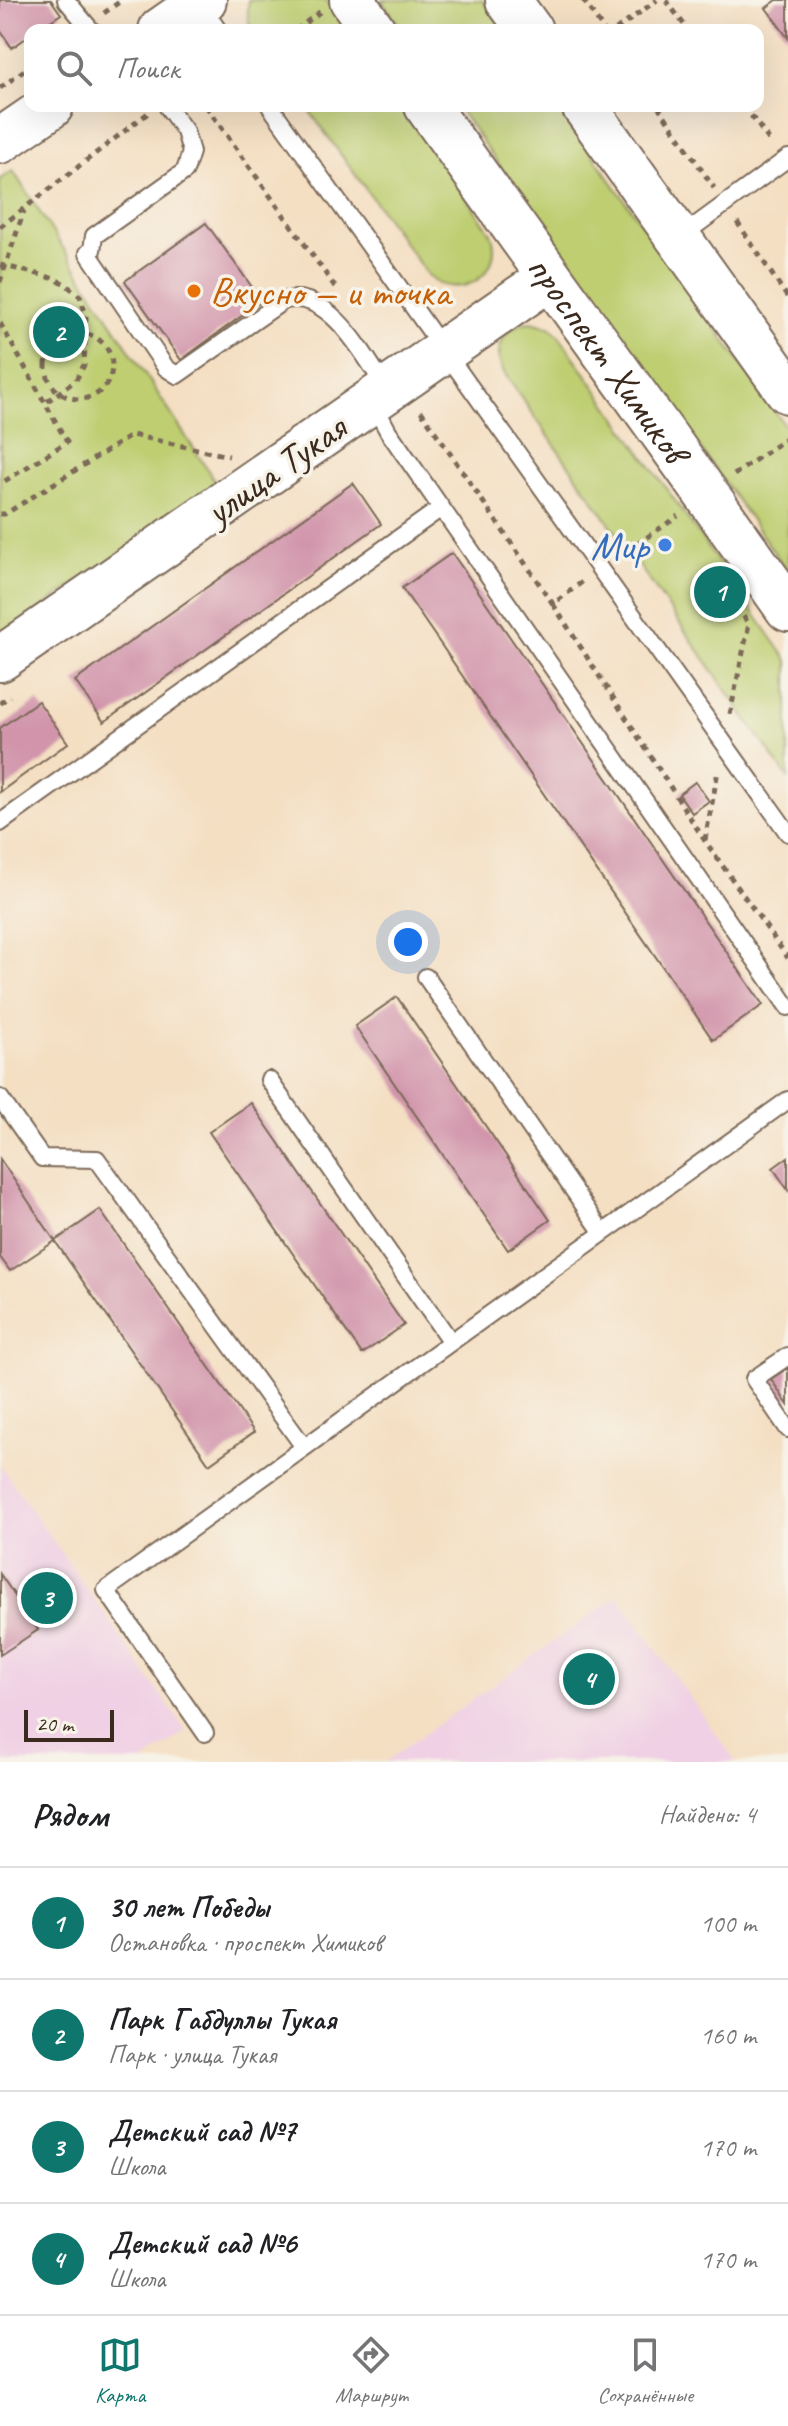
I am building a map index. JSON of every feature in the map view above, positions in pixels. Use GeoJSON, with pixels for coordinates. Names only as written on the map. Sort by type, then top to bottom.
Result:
{"type":"FeatureCollection","features":[{"type":"Feature","properties":{"kind":"main road"},"geometry":{"type":"LineString","coordinates":[[508,0],[526,24]]}},
{"type":"Feature","properties":{"kind":"main road"},"geometry":{"type":"LineString","coordinates":[[339,4],[365,24]]}},
{"type":"Feature","properties":{"kind":"main road"},"geometry":{"type":"LineString","coordinates":[[173,24],[205,8]]}},
{"type":"Feature","properties":{"kind":"main road"},"geometry":{"type":"LineString","coordinates":[[0,141],[42,112]]}},
{"type":"Feature","properties":{"kind":"main road","name":"проспект Химиков"},"geometry":{"type":"LineString","coordinates":[[431,112],[629,384],[689,514],[788,609]]}},
{"type":"Feature","properties":{"kind":"main road"},"geometry":{"type":"LineString","coordinates":[[588,112],[788,391]]}},
{"type":"Feature","properties":{"kind":"main road","name":"улица Тукая"},"geometry":{"type":"LineString","coordinates":[[0,659],[279,467],[393,402],[442,350],[549,278]]}},
{"type":"Feature","properties":{"kind":"lane"},"geometry":{"type":"LineString","coordinates":[[66,0],[86,24]]}},
{"type":"Feature","properties":{"kind":"lane"},"geometry":{"type":"LineString","coordinates":[[171,112],[185,131],[191,152],[185,171],[94,236],[92,250],[88,253],[166,368],[177,375],[283,301],[294,297],[320,307],[348,331],[393,402],[441,508],[788,1007]]}},
{"type":"Feature","properties":{"kind":"lane"},"geometry":{"type":"LineString","coordinates":[[274,112],[788,833]]}},
{"type":"Feature","properties":{"kind":"lane"},"geometry":{"type":"LineString","coordinates":[[679,238],[786,159]]}},
{"type":"Feature","properties":{"kind":"lane"},"geometry":{"type":"LineString","coordinates":[[0,823],[441,508]]}},
{"type":"Feature","properties":{"kind":"lane"},"geometry":{"type":"LineString","coordinates":[[426,977],[603,1233]]}},
{"type":"Feature","properties":{"kind":"lane"},"geometry":{"type":"LineString","coordinates":[[269,1080],[451,1342]]}},
{"type":"Feature","properties":{"kind":"lane"},"geometry":{"type":"LineString","coordinates":[[0,1098],[42,1158],[97,1159],[304,1447]]}},
{"type":"Feature","properties":{"kind":"lane"},"geometry":{"type":"LineString","coordinates":[[205,1733],[106,1590],[788,1100]]}},
{"type":"Feature","properties":{"kind":"lane"},"geometry":{"type":"LineString","coordinates":[[788,1356],[754,1379],[788,1429]]}},
{"type":"Feature","properties":{"kind":"path"},"geometry":{"type":"LineString","coordinates":[[583,0],[600,24]]}},
{"type":"Feature","properties":{"kind":"path"},"geometry":{"type":"LineString","coordinates":[[624,24],[657,0]]}},
{"type":"Feature","properties":{"kind":"path"},"geometry":{"type":"LineString","coordinates":[[666,0],[684,24]]}},
{"type":"Feature","properties":{"kind":"path"},"geometry":{"type":"LineString","coordinates":[[306,24],[339,4]]}},
{"type":"Feature","properties":{"kind":"path"},"geometry":{"type":"LineString","coordinates":[[0,88],[24,70]]}},
{"type":"Feature","properties":{"kind":"path"},"geometry":{"type":"LineString","coordinates":[[0,227],[149,112]]}},
{"type":"Feature","properties":{"kind":"path"},"geometry":{"type":"LineString","coordinates":[[210,112],[342,295]]}},
{"type":"Feature","properties":{"kind":"path"},"geometry":{"type":"LineString","coordinates":[[662,112],[788,298]]}},
{"type":"Feature","properties":{"kind":"path"},"geometry":{"type":"LineString","coordinates":[[749,112],[786,159]]}},
{"type":"Feature","properties":{"kind":"path"},"geometry":{"type":"LineString","coordinates":[[0,282],[3,265],[24,210]]}},
{"type":"Feature","properties":{"kind":"path"},"geometry":{"type":"LineString","coordinates":[[3,265],[64,283],[80,296],[86,315],[84,365],[76,380],[45,403]]}},
{"type":"Feature","properties":{"kind":"path"},"geometry":{"type":"LineString","coordinates":[[0,323],[67,442],[0,484]]}},
{"type":"Feature","properties":{"kind":"path"},"geometry":{"type":"LineString","coordinates":[[73,333],[86,334],[98,339],[107,348],[112,360],[111,373],[106,385],[97,394],[72,398],[52,384],[47,372],[47,359],[52,347],[61,338],[73,333]]}},
{"type":"Feature","properties":{"kind":"path"},"geometry":{"type":"LineString","coordinates":[[393,402],[553,604],[705,841],[788,958]]}},
{"type":"Feature","properties":{"kind":"path"},"geometry":{"type":"LineString","coordinates":[[0,514],[5,514],[132,435],[279,467]]}},
{"type":"Feature","properties":{"kind":"path"},"geometry":{"type":"LineString","coordinates":[[553,604],[599,569],[689,514],[788,437]]}},
{"type":"Feature","properties":{"kind":"path"},"geometry":{"type":"LineString","coordinates":[[705,841],[749,624],[708,565]]}},
{"type":"Feature","properties":{"kind":"shaded area"},"geometry":{"type":"Polygon","coordinates":[[[0,1465],[186,1731],[143,1762],[0,1762],[0,1465]]]}},
{"type":"Feature","properties":{"kind":"shaded area"},"geometry":{"type":"Polygon","coordinates":[[[618,1596],[736,1762],[385,1762],[618,1596]]]}},
{"type":"Feature","properties":{"kind":"green space"},"geometry":{"type":"Polygon","coordinates":[[[248,0],[326,0],[344,24],[250,24],[248,0]]]}},
{"type":"Feature","properties":{"kind":"green space"},"geometry":{"type":"Polygon","coordinates":[[[381,0],[482,0],[500,24],[399,24],[381,0]]]}},
{"type":"Feature","properties":{"kind":"green space"},"geometry":{"type":"Polygon","coordinates":[[[310,112],[406,112],[491,233],[494,247],[487,271],[467,285],[455,287],[429,277],[310,112]]]}},
{"type":"Feature","properties":{"kind":"green space"},"geometry":{"type":"Polygon","coordinates":[[[461,112],[562,112],[788,430],[788,572],[461,112]]]}},
{"type":"Feature","properties":{"kind":"green space"},"geometry":{"type":"Polygon","coordinates":[[[13,171],[218,486],[0,636],[0,179],[13,171]]]}},
{"type":"Feature","properties":{"kind":"green space"},"geometry":{"type":"Polygon","coordinates":[[[531,322],[550,327],[559,336],[788,661],[788,778],[505,374],[499,356],[503,340],[514,328],[531,322]]]}},
{"type":"Feature","properties":{"kind":"building"},"geometry":{"type":"Polygon","coordinates":[[[0,0],[51,0],[61,14],[46,24],[24,24],[24,39],[12,48],[0,30],[0,0]]]}},
{"type":"Feature","properties":{"kind":"building"},"geometry":{"type":"Polygon","coordinates":[[[777,0],[788,0],[788,38],[766,8],[777,0]]]}},
{"type":"Feature","properties":{"kind":"building","name":"Вкусно — и точка"},"geometry":{"type":"Polygon","coordinates":[[[206,223],[262,301],[181,360],[125,281],[206,223]]]}},
{"type":"Feature","properties":{"kind":"building"},"geometry":{"type":"Polygon","coordinates":[[[353,483],[381,524],[104,722],[75,681],[353,483]]]}},
{"type":"Feature","properties":{"kind":"building"},"geometry":{"type":"Polygon","coordinates":[[[452,553],[763,1005],[713,1040],[402,588],[452,553]]]}},
{"type":"Feature","properties":{"kind":"building"},"geometry":{"type":"Polygon","coordinates":[[[38,701],[68,743],[0,792],[0,728],[38,701]]]}},
{"type":"Feature","properties":{"kind":"building"},"geometry":{"type":"Polygon","coordinates":[[[695,782],[709,801],[692,813],[679,794],[695,782]]]}},
{"type":"Feature","properties":{"kind":"building"},"geometry":{"type":"Polygon","coordinates":[[[397,997],[550,1220],[508,1250],[355,1026],[397,997]]]}},
{"type":"Feature","properties":{"kind":"building"},"geometry":{"type":"Polygon","coordinates":[[[251,1103],[404,1325],[362,1354],[209,1132],[251,1103]]]}},
{"type":"Feature","properties":{"kind":"building"},"geometry":{"type":"Polygon","coordinates":[[[788,1157],[788,1190],[773,1168],[788,1157]]]}},
{"type":"Feature","properties":{"kind":"building"},"geometry":{"type":"Polygon","coordinates":[[[0,1159],[55,1241],[10,1271],[0,1257],[0,1159]]]}},
{"type":"Feature","properties":{"kind":"building"},"geometry":{"type":"Polygon","coordinates":[[[100,1210],[254,1432],[209,1464],[55,1241],[100,1210]]]}},
{"type":"Feature","properties":{"kind":"building"},"geometry":{"type":"Polygon","coordinates":[[[788,1368],[788,1405],[771,1379],[788,1368]]]}},
{"type":"Feature","properties":{"kind":"building"},"geometry":{"type":"Polygon","coordinates":[[[0,1574],[38,1630],[0,1655],[0,1574]]]}},
{"type":"Feature","properties":{"kind":"place","name":"Вкусно — и точка"},"geometry":{"type":"Point","coordinates":[194,291]}},
{"type":"Feature","properties":{"kind":"place","name":"Парк Габдуллы Тукая"},"geometry":{"type":"Point","coordinates":[59,332]}},
{"type":"Feature","properties":{"kind":"place","name":"Мир"},"geometry":{"type":"Point","coordinates":[665,545]}},
{"type":"Feature","properties":{"kind":"place","name":"30 лет Победы"},"geometry":{"type":"Point","coordinates":[720,592]}},
{"type":"Feature","properties":{"kind":"place","name":"Детский сад №7"},"geometry":{"type":"Point","coordinates":[47,1598]}},
{"type":"Feature","properties":{"kind":"place","name":"Детский сад №6"},"geometry":{"type":"Point","coordinates":[589,1679]}}]}
